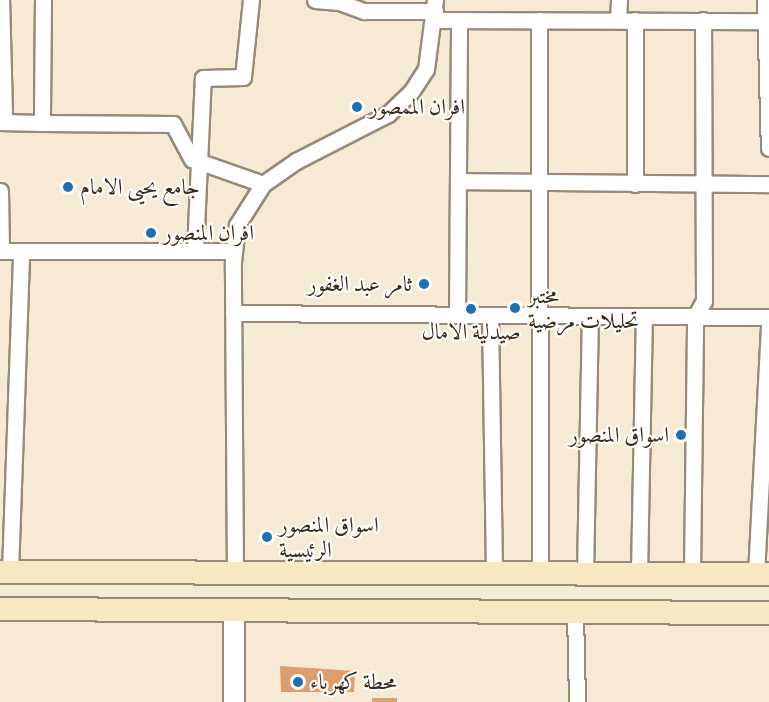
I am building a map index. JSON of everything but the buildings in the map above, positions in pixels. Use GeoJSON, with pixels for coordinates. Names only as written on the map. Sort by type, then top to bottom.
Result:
{"type":"FeatureCollection","features":[{"type":"Feature","properties":{"kind":"main road"},"geometry":{"type":"LineString","coordinates":[[5,572],[763,574]]}},
{"type":"Feature","properties":{"kind":"main road"},"geometry":{"type":"LineString","coordinates":[[0,609],[769,613]]}},
{"type":"Feature","properties":{"kind":"street"},"geometry":{"type":"LineString","coordinates":[[1,0],[4,112],[0,121],[173,124],[192,159],[263,184]]}},
{"type":"Feature","properties":{"kind":"street"},"geometry":{"type":"LineString","coordinates":[[42,123],[43,0]]}},
{"type":"Feature","properties":{"kind":"street"},"geometry":{"type":"LineString","coordinates":[[195,251],[201,162],[203,78],[243,77],[251,0]]}},
{"type":"Feature","properties":{"kind":"street"},"geometry":{"type":"LineString","coordinates":[[315,0],[339,2],[364,11],[435,10],[459,20],[767,21]]}},
{"type":"Feature","properties":{"kind":"street"},"geometry":{"type":"LineString","coordinates":[[618,20],[619,0]]}},
{"type":"Feature","properties":{"kind":"street"},"geometry":{"type":"LineString","coordinates":[[765,0],[769,148]]}},
{"type":"Feature","properties":{"kind":"street"},"geometry":{"type":"LineString","coordinates":[[235,572],[233,313],[234,251],[237,225],[263,184],[296,161],[388,114],[411,92],[426,69],[435,10]]}},
{"type":"Feature","properties":{"kind":"street"},"geometry":{"type":"LineString","coordinates":[[457,315],[459,20]]}},
{"type":"Feature","properties":{"kind":"street"},"geometry":{"type":"LineString","coordinates":[[539,20],[537,182],[540,315],[540,573]]}},
{"type":"Feature","properties":{"kind":"street"},"geometry":{"type":"LineString","coordinates":[[635,20],[635,183]]}},
{"type":"Feature","properties":{"kind":"street"},"geometry":{"type":"LineString","coordinates":[[692,573],[695,317],[704,301],[703,20]]}},
{"type":"Feature","properties":{"kind":"street"},"geometry":{"type":"LineString","coordinates":[[458,181],[769,184]]}},
{"type":"Feature","properties":{"kind":"street"},"geometry":{"type":"LineString","coordinates":[[0,191],[1,251],[234,251]]}},
{"type":"Feature","properties":{"kind":"street"},"geometry":{"type":"LineString","coordinates":[[5,572],[16,394],[21,250]]}},
{"type":"Feature","properties":{"kind":"street"},"geometry":{"type":"LineString","coordinates":[[233,313],[769,317]]}},
{"type":"Feature","properties":{"kind":"street"},"geometry":{"type":"LineString","coordinates":[[490,315],[494,573]]}},
{"type":"Feature","properties":{"kind":"street"},"geometry":{"type":"LineString","coordinates":[[585,573],[590,316]]}},
{"type":"Feature","properties":{"kind":"street"},"geometry":{"type":"LineString","coordinates":[[639,573],[644,317]]}},
{"type":"Feature","properties":{"kind":"street"},"geometry":{"type":"LineString","coordinates":[[763,574],[769,323]]}},
{"type":"Feature","properties":{"kind":"street"},"geometry":{"type":"LineString","coordinates":[[0,394],[16,394]]}},
{"type":"Feature","properties":{"kind":"street"},"geometry":{"type":"LineString","coordinates":[[234,610],[234,702]]}},
{"type":"Feature","properties":{"kind":"street"},"geometry":{"type":"LineString","coordinates":[[576,612],[577,702]]}},
{"type":"Feature","properties":{"kind":"place","name":"افران الممصور"},"geometry":{"type":"Point","coordinates":[357,107]}},
{"type":"Feature","properties":{"kind":"place","name":"جامع يحيى الامام"},"geometry":{"type":"Point","coordinates":[68,187]}},
{"type":"Feature","properties":{"kind":"place","name":"افران المنصور"},"geometry":{"type":"Point","coordinates":[151,233]}},
{"type":"Feature","properties":{"kind":"place","name":"ثامر عبد الغفور"},"geometry":{"type":"Point","coordinates":[424,284]}},
{"type":"Feature","properties":{"kind":"place","name":"مختبر تحليلات مرضية"},"geometry":{"type":"Point","coordinates":[515,308]}},
{"type":"Feature","properties":{"kind":"place","name":"صيدلية الامال"},"geometry":{"type":"Point","coordinates":[471,309]}},
{"type":"Feature","properties":{"kind":"place","name":"اسواق المنصور"},"geometry":{"type":"Point","coordinates":[681,435]}},
{"type":"Feature","properties":{"kind":"place","name":"اسواق المنصور الرئيسية"},"geometry":{"type":"Point","coordinates":[267,537]}},
{"type":"Feature","properties":{"kind":"place","name":"محطة كهرباء"},"geometry":{"type":"Point","coordinates":[298,682]}}]}
